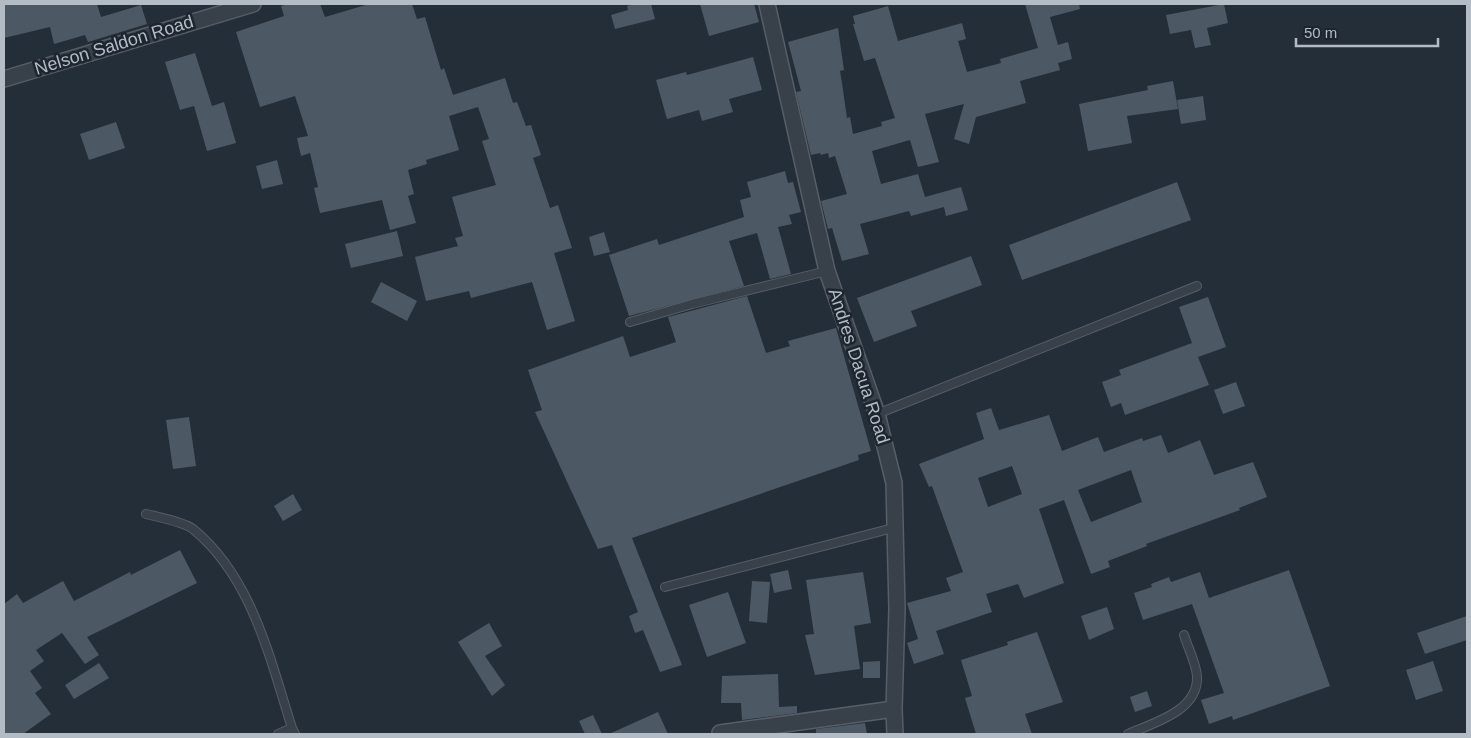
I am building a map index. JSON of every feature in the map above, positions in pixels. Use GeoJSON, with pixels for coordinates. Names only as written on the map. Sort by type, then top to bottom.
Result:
{"type":"FeatureCollection","features":[{"type":"Feature","properties":{"kind":"street","name":"Nelson Saldon Road"},"geometry":{"type":"LineString","coordinates":[[4,78],[252,4]]}},
{"type":"Feature","properties":{"kind":"street","name":"Andres Dacua Road"},"geometry":{"type":"LineString","coordinates":[[767,4],[828,271],[877,414],[894,483],[897,609],[894,709],[896,734]]}},
{"type":"Feature","properties":{"kind":"street"},"geometry":{"type":"LineString","coordinates":[[720,733],[894,709]]}},
{"type":"Feature","properties":{"kind":"lane"},"geometry":{"type":"LineString","coordinates":[[630,322],[692,304],[828,271]]}},
{"type":"Feature","properties":{"kind":"lane"},"geometry":{"type":"LineString","coordinates":[[877,414],[1197,286]]}},
{"type":"Feature","properties":{"kind":"lane"},"geometry":{"type":"LineString","coordinates":[[146,514],[192,528],[232,569],[266,644],[294,731],[278,734]]}},
{"type":"Feature","properties":{"kind":"lane"},"geometry":{"type":"LineString","coordinates":[[665,587],[896,527]]}},
{"type":"Feature","properties":{"kind":"lane"},"geometry":{"type":"LineString","coordinates":[[1128,734],[1171,715],[1190,701],[1196,690],[1197,674],[1184,635]]}},
{"type":"Feature","properties":{"kind":"building"},"geometry":{"type":"Polygon","coordinates":[[[4,4],[97,4],[101,17],[141,5],[147,24],[88,42],[85,35],[54,44],[50,27],[4,38],[4,4]]]}},
{"type":"Feature","properties":{"kind":"building"},"geometry":{"type":"Polygon","coordinates":[[[289,4],[320,4],[325,17],[369,4],[412,4],[417,19],[425,17],[441,70],[444,68],[453,95],[505,78],[513,103],[517,102],[526,126],[531,125],[541,155],[533,158],[550,208],[558,205],[572,248],[554,253],[575,321],[547,330],[532,282],[471,298],[469,291],[426,301],[415,257],[458,246],[455,238],[463,236],[452,197],[496,185],[482,141],[489,139],[478,107],[449,116],[459,150],[426,160],[427,164],[408,170],[414,194],[408,196],[416,223],[390,230],[382,200],[320,213],[314,188],[318,187],[310,153],[301,156],[297,138],[308,136],[295,96],[260,107],[236,32],[284,16],[281,6],[289,4]]]}},
{"type":"Feature","properties":{"kind":"building"},"geometry":{"type":"Polygon","coordinates":[[[651,4],[655,19],[615,29],[611,15],[628,10],[627,6],[651,4]]]}},
{"type":"Feature","properties":{"kind":"building"},"geometry":{"type":"Polygon","coordinates":[[[700,4],[754,4],[759,22],[709,36],[700,4]]]}},
{"type":"Feature","properties":{"kind":"building"},"geometry":{"type":"Polygon","coordinates":[[[1025,4],[1079,4],[1080,9],[1050,17],[1058,45],[1068,42],[1072,59],[1058,63],[1060,70],[1020,81],[1026,103],[976,117],[969,144],[954,139],[964,104],[925,114],[939,162],[918,167],[910,140],[872,151],[881,184],[918,174],[925,197],[961,187],[968,210],[946,216],[944,207],[911,216],[909,211],[860,224],[869,254],[842,261],[832,228],[828,229],[821,201],[847,194],[835,156],[829,158],[828,153],[811,155],[796,92],[801,91],[788,42],[838,28],[844,70],[840,71],[847,118],[850,117],[853,134],[882,126],[881,122],[895,118],[875,58],[864,61],[853,24],[855,24],[853,16],[888,6],[898,41],[962,23],[966,39],[958,41],[967,72],[1001,63],[1000,59],[1038,48],[1025,4]]]}},
{"type":"Feature","properties":{"kind":"building"},"geometry":{"type":"Polygon","coordinates":[[[1224,4],[1228,23],[1207,28],[1211,45],[1195,48],[1191,30],[1170,34],[1166,15],[1224,4]]]}},
{"type":"Feature","properties":{"kind":"building"},"geometry":{"type":"Polygon","coordinates":[[[195,53],[212,106],[224,102],[236,143],[207,151],[194,106],[180,110],[165,62],[195,53]]]}},
{"type":"Feature","properties":{"kind":"building"},"geometry":{"type":"Polygon","coordinates":[[[753,57],[762,90],[729,99],[733,112],[702,121],[699,110],[667,119],[656,80],[686,72],[687,75],[753,57]]]}},
{"type":"Feature","properties":{"kind":"building"},"geometry":{"type":"Polygon","coordinates":[[[1173,81],[1178,109],[1127,116],[1132,143],[1088,151],[1079,104],[1148,90],[1147,86],[1173,81]]]}},
{"type":"Feature","properties":{"kind":"building"},"geometry":{"type":"Polygon","coordinates":[[[1203,96],[1206,120],[1181,124],[1177,100],[1203,96]]]}},
{"type":"Feature","properties":{"kind":"building"},"geometry":{"type":"Polygon","coordinates":[[[116,122],[125,148],[89,160],[80,134],[116,122]]]}},
{"type":"Feature","properties":{"kind":"building"},"geometry":{"type":"Polygon","coordinates":[[[277,160],[283,184],[262,189],[256,166],[277,160]]]}},
{"type":"Feature","properties":{"kind":"building"},"geometry":{"type":"Polygon","coordinates":[[[785,171],[788,183],[793,182],[801,212],[789,215],[792,224],[778,227],[791,274],[770,279],[757,233],[729,241],[744,286],[629,316],[609,255],[657,239],[659,245],[744,217],[740,200],[751,197],[747,182],[785,171]]]}},
{"type":"Feature","properties":{"kind":"building"},"geometry":{"type":"Polygon","coordinates":[[[1177,182],[1191,220],[1022,280],[1009,245],[1177,182]]]}},
{"type":"Feature","properties":{"kind":"building"},"geometry":{"type":"Polygon","coordinates":[[[397,231],[403,256],[351,268],[345,244],[397,231]]]}},
{"type":"Feature","properties":{"kind":"building"},"geometry":{"type":"Polygon","coordinates":[[[604,232],[610,252],[594,256],[589,237],[604,232]]]}},
{"type":"Feature","properties":{"kind":"building"},"geometry":{"type":"Polygon","coordinates":[[[971,256],[982,285],[911,311],[917,326],[874,342],[857,298],[971,256]]]}},
{"type":"Feature","properties":{"kind":"building"},"geometry":{"type":"Polygon","coordinates":[[[381,282],[417,301],[407,321],[371,302],[381,282]]]}},
{"type":"Feature","properties":{"kind":"building"},"geometry":{"type":"Polygon","coordinates":[[[747,296],[766,353],[790,346],[788,341],[836,328],[871,451],[858,455],[859,460],[632,538],[682,665],[660,672],[643,630],[635,633],[629,616],[638,612],[612,545],[598,549],[535,412],[542,410],[528,370],[623,336],[630,357],[676,342],[668,317],[747,296]]]}},
{"type":"Feature","properties":{"kind":"building"},"geometry":{"type":"Polygon","coordinates":[[[1208,297],[1226,347],[1198,357],[1209,385],[1125,415],[1121,403],[1111,407],[1102,382],[1121,375],[1119,370],[1192,343],[1179,307],[1208,297]]]}},
{"type":"Feature","properties":{"kind":"building"},"geometry":{"type":"Polygon","coordinates":[[[1236,382],[1245,406],[1223,414],[1214,390],[1236,382]]]}},
{"type":"Feature","properties":{"kind":"building"},"geometry":{"type":"Polygon","coordinates":[[[991,408],[999,430],[1049,415],[1062,451],[1098,437],[1104,452],[1142,438],[1143,441],[1161,435],[1168,453],[1200,440],[1214,475],[1253,462],[1267,497],[1239,508],[1240,510],[1146,544],[1147,546],[1108,561],[1110,567],[1091,574],[1064,500],[1039,509],[1064,583],[1024,598],[1018,584],[986,594],[992,612],[936,631],[944,654],[914,664],[907,643],[918,639],[907,603],[951,591],[946,578],[963,572],[932,486],[929,487],[919,464],[984,439],[976,413],[991,408]],[[1012,466],[978,478],[988,507],[1022,494],[1012,466]],[[1131,470],[1078,490],[1091,522],[1142,502],[1131,470]]]}},
{"type":"Feature","properties":{"kind":"building"},"geometry":{"type":"Polygon","coordinates":[[[189,417],[196,466],[173,469],[166,420],[189,417]]]}},
{"type":"Feature","properties":{"kind":"building"},"geometry":{"type":"Polygon","coordinates":[[[293,494],[302,510],[283,521],[274,506],[293,494]]]}},
{"type":"Feature","properties":{"kind":"building"},"geometry":{"type":"Polygon","coordinates":[[[180,550],[197,583],[87,637],[99,655],[85,664],[62,633],[36,650],[44,661],[30,671],[42,688],[35,693],[51,714],[23,734],[4,734],[4,604],[17,594],[23,603],[63,581],[74,601],[130,572],[131,575],[180,550]]]}},
{"type":"Feature","properties":{"kind":"building"},"geometry":{"type":"Polygon","coordinates":[[[788,570],[792,589],[774,593],[770,574],[788,570]]]}},
{"type":"Feature","properties":{"kind":"building"},"geometry":{"type":"Polygon","coordinates":[[[1289,570],[1330,686],[1233,720],[1232,716],[1209,724],[1201,700],[1224,693],[1192,604],[1143,620],[1134,593],[1152,587],[1151,584],[1169,577],[1171,582],[1200,572],[1209,598],[1289,570]]]}},
{"type":"Feature","properties":{"kind":"building"},"geometry":{"type":"Polygon","coordinates":[[[863,572],[871,623],[854,626],[860,669],[815,675],[805,635],[814,634],[806,580],[863,572]]]}},
{"type":"Feature","properties":{"kind":"building"},"geometry":{"type":"Polygon","coordinates":[[[752,581],[770,582],[767,623],[749,621],[752,581]]]}},
{"type":"Feature","properties":{"kind":"building"},"geometry":{"type":"Polygon","coordinates":[[[728,592],[746,643],[707,657],[689,605],[728,592]]]}},
{"type":"Feature","properties":{"kind":"building"},"geometry":{"type":"Polygon","coordinates":[[[1107,607],[1114,629],[1089,640],[1081,616],[1107,607]]]}},
{"type":"Feature","properties":{"kind":"building"},"geometry":{"type":"Polygon","coordinates":[[[1467,616],[1467,640],[1425,654],[1417,633],[1467,616]]]}},
{"type":"Feature","properties":{"kind":"building"},"geometry":{"type":"Polygon","coordinates":[[[489,623],[502,646],[485,656],[505,685],[492,696],[458,642],[489,623]]]}},
{"type":"Feature","properties":{"kind":"building"},"geometry":{"type":"Polygon","coordinates":[[[1037,632],[1063,702],[1025,714],[1032,734],[976,734],[965,698],[972,696],[961,660],[1008,645],[1007,642],[1037,632]]]}},
{"type":"Feature","properties":{"kind":"building"},"geometry":{"type":"Polygon","coordinates":[[[880,661],[880,678],[863,678],[863,662],[880,661]]]}},
{"type":"Feature","properties":{"kind":"building"},"geometry":{"type":"Polygon","coordinates":[[[1433,661],[1443,691],[1416,700],[1406,670],[1433,661]]]}},
{"type":"Feature","properties":{"kind":"building"},"geometry":{"type":"Polygon","coordinates":[[[99,663],[109,678],[74,699],[65,685],[99,663]]]}},
{"type":"Feature","properties":{"kind":"building"},"geometry":{"type":"Polygon","coordinates":[[[778,674],[779,707],[797,706],[797,713],[742,720],[741,703],[721,703],[722,676],[778,674]]]}},
{"type":"Feature","properties":{"kind":"building"},"geometry":{"type":"Polygon","coordinates":[[[1147,691],[1152,706],[1135,712],[1130,697],[1147,691]]]}},
{"type":"Feature","properties":{"kind":"building"},"geometry":{"type":"Polygon","coordinates":[[[658,712],[668,734],[609,734],[658,712]]]}},
{"type":"Feature","properties":{"kind":"building"},"geometry":{"type":"Polygon","coordinates":[[[593,715],[602,734],[585,734],[579,721],[593,715]]]}},
{"type":"Feature","properties":{"kind":"building"},"geometry":{"type":"Polygon","coordinates":[[[865,723],[867,734],[816,734],[816,729],[865,723]]]}}]}
